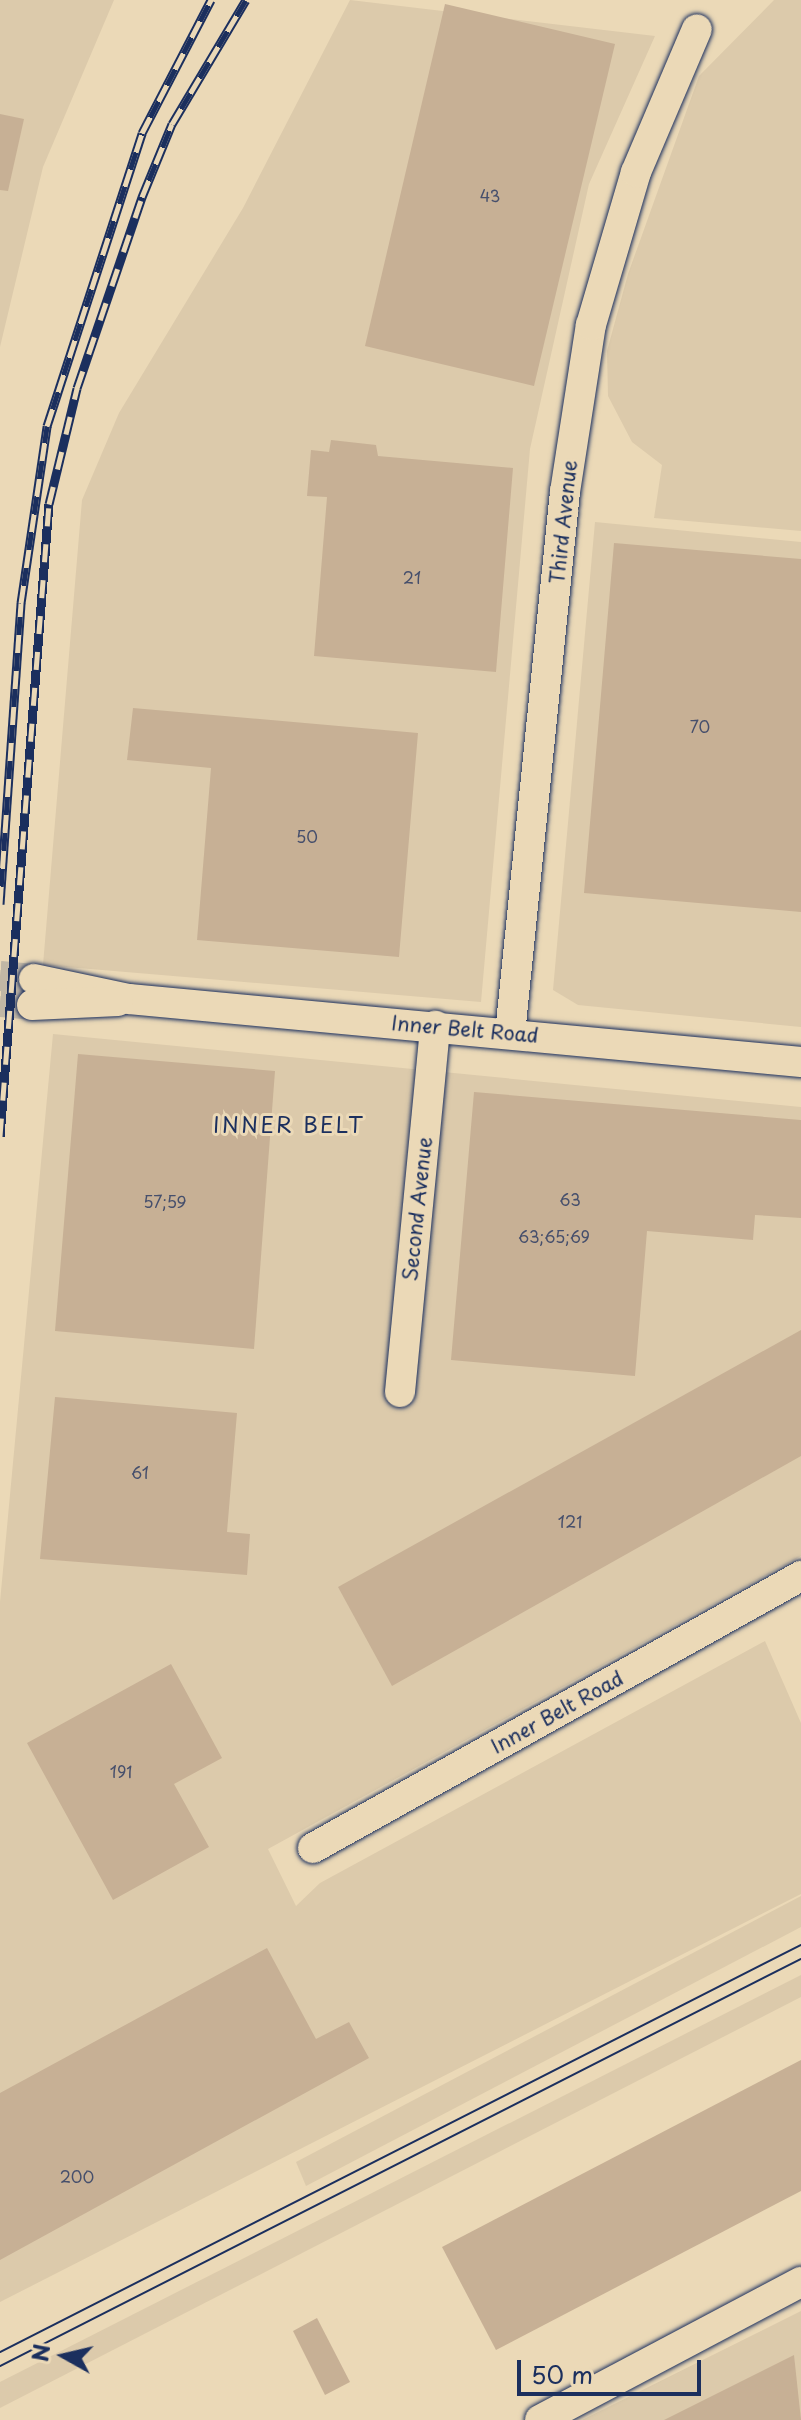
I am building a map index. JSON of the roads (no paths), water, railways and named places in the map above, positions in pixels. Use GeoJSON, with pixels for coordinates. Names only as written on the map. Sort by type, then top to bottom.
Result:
{"type":"FeatureCollection","features":[{"type":"Feature","properties":{"kind":"street","name":"Third Avenue"},"geometry":{"type":"LineString","coordinates":[[510,1034],[565,492],[591,325],[615,229],[697,29]]}},
{"type":"Feature","properties":{"kind":"street","name":"Inner Belt Road"},"geometry":{"type":"LineString","coordinates":[[33,992],[435,1026],[801,1062]]}},
{"type":"Feature","properties":{"kind":"street","name":"Second Avenue"},"geometry":{"type":"LineString","coordinates":[[400,1392],[435,1026]]}},
{"type":"Feature","properties":{"kind":"street","name":"Inner Belt Road"},"geometry":{"type":"LineString","coordinates":[[313,1848],[801,1576]]}},
{"type":"Feature","properties":{"kind":"street"},"geometry":{"type":"LineString","coordinates":[[540,2420],[801,2282]]}},
{"type":"Feature","properties":{"kind":"tunnel"},"geometry":{"type":"LineString","coordinates":[[0,976],[34,979]]}},
{"type":"Feature","properties":{"kind":"tunnel"},"geometry":{"type":"LineString","coordinates":[[0,1002],[32,1005]]}},
{"type":"Feature","properties":{"kind":"tram line"},"geometry":{"type":"LineString","coordinates":[[0,2352],[801,1945]]}},
{"type":"Feature","properties":{"kind":"tram line"},"geometry":{"type":"LineString","coordinates":[[0,2366],[801,1959]]}},
{"type":"Feature","properties":{"kind":"railway"},"geometry":{"type":"LineString","coordinates":[[0,904],[21,603],[47,426],[142,133],[211,0]]}},
{"type":"Feature","properties":{"kind":"railway"},"geometry":{"type":"LineString","coordinates":[[0,1136],[49,504],[77,388],[142,197],[172,124],[246,0]]}},
{"type":"Feature","properties":{"kind":"district","name":"INNER BELT"},"geometry":{"type":"Point","coordinates":[289,1124]}}]}
